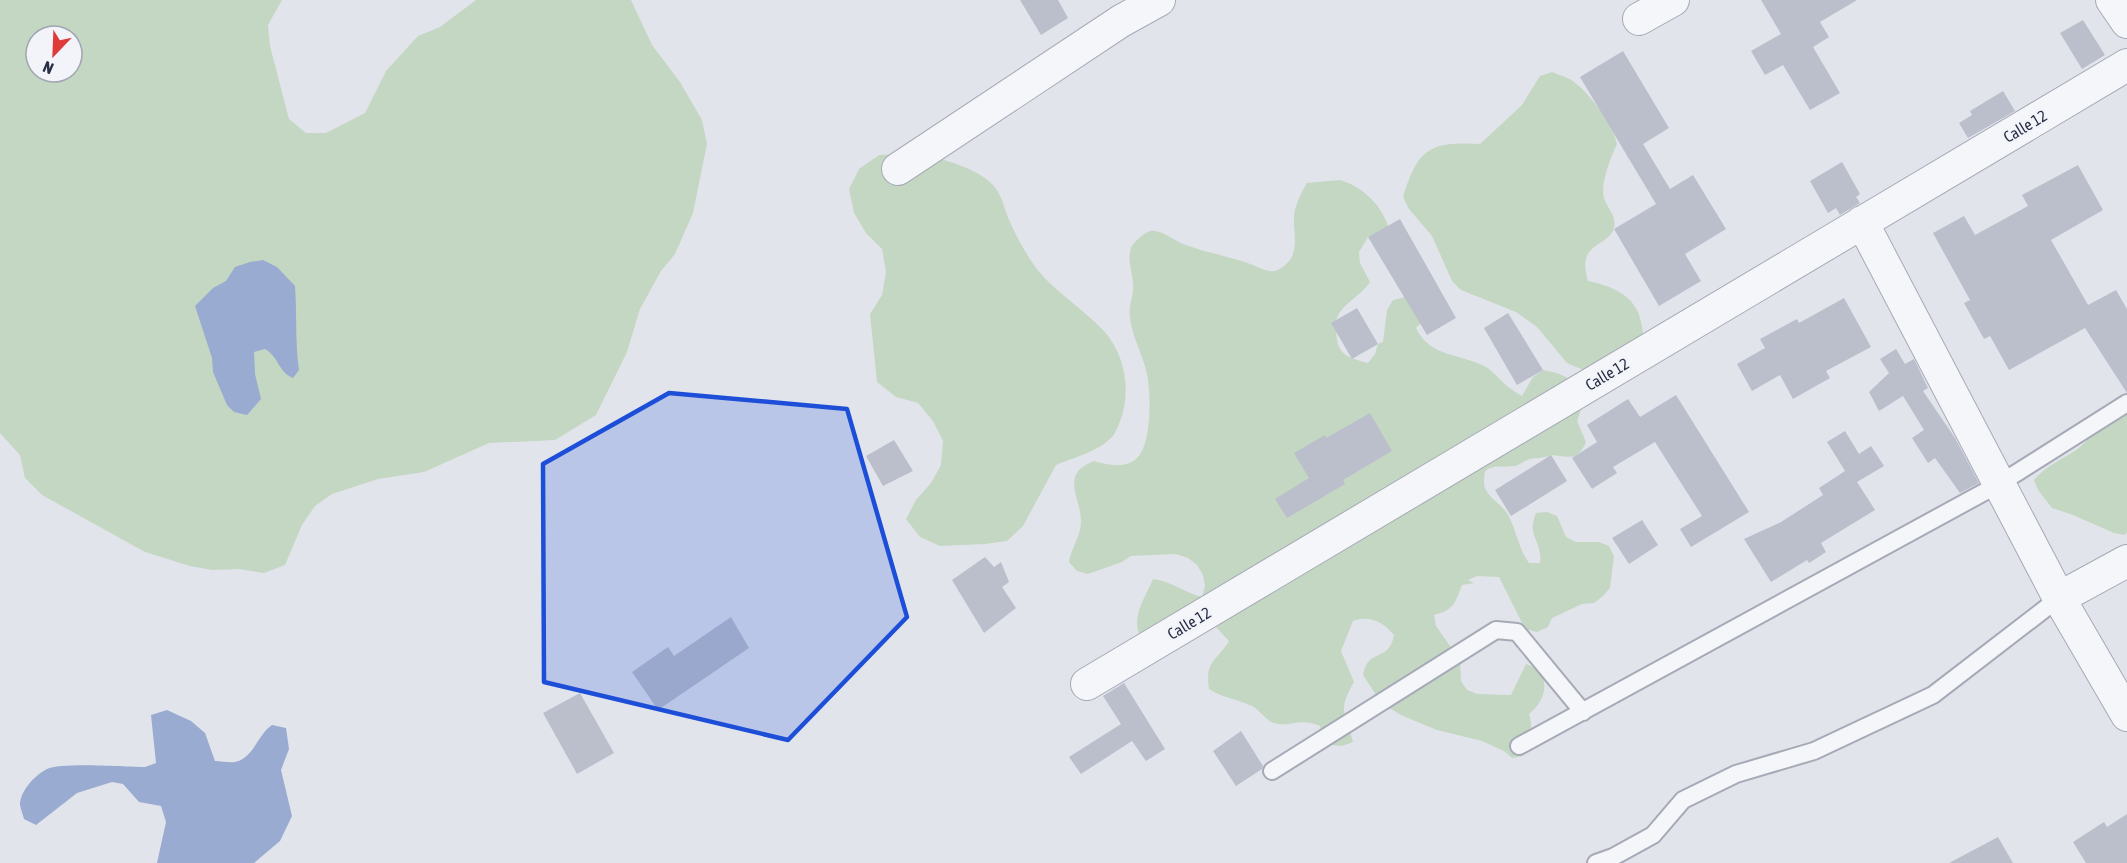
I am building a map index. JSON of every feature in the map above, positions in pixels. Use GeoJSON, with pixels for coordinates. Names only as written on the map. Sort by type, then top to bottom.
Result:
{"type":"FeatureCollection","features":[{"type":"Feature","properties":{"kind":"street"},"geometry":{"type":"LineString","coordinates":[[898,169],[1121,21],[1159,0]]}},
{"type":"Feature","properties":{"kind":"street"},"geometry":{"type":"LineString","coordinates":[[1639,19],[1673,0]]}},
{"type":"Feature","properties":{"kind":"street"},"geometry":{"type":"LineString","coordinates":[[2112,0],[2127,22]]}},
{"type":"Feature","properties":{"kind":"street","name":"Calle 12"},"geometry":{"type":"LineString","coordinates":[[1087,684],[2127,65]]}},
{"type":"Feature","properties":{"kind":"street"},"geometry":{"type":"LineString","coordinates":[[1862,222],[2059,598],[2127,715]]}},
{"type":"Feature","properties":{"kind":"street"},"geometry":{"type":"LineString","coordinates":[[2059,598],[2127,561]]}},
{"type":"Feature","properties":{"kind":"lane"},"geometry":{"type":"LineString","coordinates":[[1519,746],[1999,484],[2127,403]]}},
{"type":"Feature","properties":{"kind":"lane"},"geometry":{"type":"LineString","coordinates":[[1596,863],[1613,857],[1653,835],[1683,801],[1736,774],[1814,751],[1934,695],[2059,598]]}},
{"type":"Feature","properties":{"kind":"lane"},"geometry":{"type":"LineString","coordinates":[[1272,771],[1496,630],[1517,632],[1582,712]]}},
{"type":"Feature","properties":{"kind":"highlighted area"},"geometry":{"type":"Polygon","coordinates":[[[669,393],[847,409],[907,617],[788,740],[544,682],[543,464],[669,393]]]}},
{"type":"Feature","properties":{"kind":"green space"},"geometry":{"type":"Polygon","coordinates":[[[0,0],[282,0],[268,25],[270,46],[289,119],[306,133],[326,133],[365,113],[386,71],[418,36],[440,27],[476,0],[631,0],[652,45],[680,82],[702,120],[707,144],[693,213],[675,254],[661,271],[640,309],[627,352],[596,415],[555,440],[489,443],[424,472],[378,479],[332,494],[315,506],[302,525],[285,565],[264,573],[239,569],[212,570],[190,566],[145,552],[42,495],[25,478],[20,455],[0,433],[0,0]]]}},
{"type":"Feature","properties":{"kind":"green space"},"geometry":{"type":"Polygon","coordinates":[[[1552,72],[1572,80],[1587,94],[1606,119],[1617,144],[1607,171],[1603,192],[1614,220],[1614,228],[1606,239],[1589,252],[1585,268],[1588,281],[1610,287],[1627,297],[1638,312],[1643,335],[1595,375],[1567,363],[1537,327],[1516,312],[1461,290],[1452,281],[1432,236],[1409,209],[1403,197],[1414,168],[1428,151],[1449,144],[1480,144],[1522,105],[1540,76],[1552,72]]]}},
{"type":"Feature","properties":{"kind":"green space"},"geometry":{"type":"Polygon","coordinates":[[[920,153],[972,170],[990,182],[999,193],[1009,220],[1036,268],[1103,330],[1111,340],[1122,363],[1126,387],[1125,400],[1119,424],[1113,436],[1093,450],[1056,465],[1023,526],[1007,541],[940,546],[920,537],[906,519],[916,500],[931,483],[941,465],[943,441],[933,421],[918,403],[896,397],[877,382],[870,314],[882,295],[886,272],[882,249],[866,233],[854,213],[849,189],[859,169],[879,155],[920,153]]]}},
{"type":"Feature","properties":{"kind":"green space"},"geometry":{"type":"Polygon","coordinates":[[[1340,180],[1365,193],[1372,200],[1383,215],[1390,233],[1368,237],[1359,252],[1360,263],[1370,282],[1343,308],[1337,319],[1338,344],[1344,353],[1353,359],[1368,363],[1375,354],[1378,344],[1383,342],[1387,310],[1393,300],[1413,295],[1424,320],[1416,328],[1429,344],[1438,350],[1486,367],[1522,396],[1533,377],[1543,370],[1564,376],[1576,387],[1584,401],[1577,421],[1586,442],[1580,452],[1573,456],[1551,455],[1527,460],[1516,466],[1493,468],[1485,471],[1484,484],[1488,494],[1508,515],[1529,563],[1540,563],[1533,521],[1536,513],[1547,512],[1557,516],[1566,537],[1576,542],[1599,542],[1609,546],[1614,556],[1610,588],[1594,603],[1582,604],[1552,618],[1548,627],[1537,632],[1525,629],[1499,577],[1477,576],[1468,580],[1474,583],[1462,585],[1453,605],[1446,611],[1434,615],[1436,626],[1460,660],[1461,681],[1467,690],[1477,694],[1511,695],[1526,664],[1540,674],[1543,680],[1543,694],[1529,714],[1530,736],[1523,756],[1512,758],[1504,751],[1482,741],[1437,730],[1403,716],[1382,704],[1363,675],[1369,661],[1388,649],[1394,635],[1381,623],[1371,619],[1353,621],[1341,651],[1354,682],[1344,706],[1353,742],[1342,746],[1331,745],[1323,738],[1320,726],[1313,723],[1274,723],[1252,706],[1209,689],[1210,667],[1229,641],[1214,625],[1145,643],[1140,635],[1137,619],[1153,579],[1202,597],[1205,586],[1203,575],[1197,565],[1188,558],[1176,554],[1131,556],[1122,562],[1088,574],[1077,571],[1069,562],[1081,527],[1074,487],[1077,472],[1094,461],[1104,464],[1128,464],[1142,451],[1148,430],[1150,405],[1147,374],[1133,332],[1130,314],[1133,285],[1129,257],[1133,244],[1145,233],[1154,231],[1192,247],[1266,270],[1276,270],[1285,266],[1294,251],[1295,212],[1307,183],[1340,180]]]}},
{"type":"Feature","properties":{"kind":"green space"},"geometry":{"type":"Polygon","coordinates":[[[2127,400],[2127,532],[2125,535],[2114,533],[2052,508],[2038,490],[2034,480],[2080,447],[2127,400]]]}},
{"type":"Feature","properties":{"kind":"water"},"geometry":{"type":"Polygon","coordinates":[[[263,260],[277,267],[295,286],[299,370],[293,378],[284,372],[270,352],[265,349],[254,352],[255,374],[261,399],[247,415],[234,412],[227,405],[213,372],[212,358],[195,306],[213,288],[226,281],[235,267],[263,260]]]}},
{"type":"Feature","properties":{"kind":"water"},"geometry":{"type":"Polygon","coordinates":[[[167,710],[191,721],[205,733],[215,761],[241,760],[247,756],[272,725],[286,728],[289,749],[281,770],[292,816],[280,841],[254,863],[157,863],[166,822],[161,806],[139,802],[123,784],[112,782],[77,793],[36,825],[24,819],[20,805],[25,789],[33,779],[47,769],[79,765],[145,767],[156,763],[151,715],[167,710]]]}},
{"type":"Feature","properties":{"kind":"building"},"geometry":{"type":"Polygon","coordinates":[[[1020,0],[1058,0],[1068,18],[1041,35],[1020,0]]]}},
{"type":"Feature","properties":{"kind":"building"},"geometry":{"type":"Polygon","coordinates":[[[1761,0],[1857,0],[1820,22],[1829,37],[1813,47],[1840,93],[1810,110],[1783,65],[1765,75],[1751,51],[1781,34],[1761,0]]]}},
{"type":"Feature","properties":{"kind":"building"},"geometry":{"type":"Polygon","coordinates":[[[2083,20],[2105,55],[2082,69],[2060,33],[2083,20]]]}},
{"type":"Feature","properties":{"kind":"building"},"geometry":{"type":"Polygon","coordinates":[[[1623,51],[1669,128],[1643,144],[1670,189],[1693,175],[1726,229],[1685,254],[1701,281],[1659,306],[1614,229],[1656,204],[1580,77],[1623,51]]]}},
{"type":"Feature","properties":{"kind":"building"},"geometry":{"type":"Polygon","coordinates":[[[2003,91],[2015,111],[1968,138],[1959,123],[1972,115],[1970,111],[2003,91]]]}},
{"type":"Feature","properties":{"kind":"building"},"geometry":{"type":"Polygon","coordinates":[[[1842,162],[1860,194],[1856,197],[1860,203],[1840,215],[1836,208],[1828,213],[1810,181],[1842,162]]]}},
{"type":"Feature","properties":{"kind":"building"},"geometry":{"type":"Polygon","coordinates":[[[2078,165],[2103,210],[2051,240],[2088,305],[2116,290],[2127,309],[2127,393],[2085,328],[2009,370],[1990,336],[1984,339],[1964,303],[1970,300],[1933,233],[1964,216],[1975,235],[2028,206],[2022,195],[2078,165]]]}},
{"type":"Feature","properties":{"kind":"building"},"geometry":{"type":"Polygon","coordinates":[[[1400,219],[1456,318],[1427,335],[1368,237],[1400,219]]]}},
{"type":"Feature","properties":{"kind":"building"},"geometry":{"type":"Polygon","coordinates":[[[1844,298],[1871,347],[1826,371],[1830,378],[1793,399],[1780,375],[1752,391],[1737,364],[1765,348],[1760,339],[1797,319],[1799,323],[1844,298]]]}},
{"type":"Feature","properties":{"kind":"building"},"geometry":{"type":"Polygon","coordinates":[[[1357,308],[1378,344],[1352,359],[1331,323],[1357,308]]]}},
{"type":"Feature","properties":{"kind":"building"},"geometry":{"type":"Polygon","coordinates":[[[1508,313],[1543,370],[1517,385],[1484,328],[1508,313]]]}},
{"type":"Feature","properties":{"kind":"building"},"geometry":{"type":"Polygon","coordinates":[[[1896,349],[1905,364],[1914,359],[1928,388],[1923,391],[1955,438],[1979,483],[1960,493],[1935,458],[1928,463],[1912,438],[1924,430],[1903,396],[1879,411],[1869,392],[1889,373],[1880,359],[1896,349]]]}},
{"type":"Feature","properties":{"kind":"building"},"geometry":{"type":"Polygon","coordinates":[[[1676,395],[1749,512],[1691,547],[1680,529],[1702,516],[1655,442],[1613,467],[1617,473],[1592,489],[1572,458],[1597,442],[1587,425],[1628,399],[1640,417],[1676,395]]]}},
{"type":"Feature","properties":{"kind":"building"},"geometry":{"type":"Polygon","coordinates":[[[1370,413],[1392,451],[1343,480],[1345,484],[1287,518],[1275,499],[1309,478],[1294,453],[1370,413]]]}},
{"type":"Feature","properties":{"kind":"building"},"geometry":{"type":"Polygon","coordinates":[[[1845,431],[1859,454],[1871,446],[1884,466],[1857,482],[1875,510],[1821,543],[1826,552],[1809,563],[1807,560],[1771,582],[1744,539],[1781,522],[1823,495],[1819,488],[1845,471],[1827,442],[1845,431]]]}},
{"type":"Feature","properties":{"kind":"building"},"geometry":{"type":"Polygon","coordinates":[[[894,440],[913,471],[883,486],[866,456],[894,440]]]}},
{"type":"Feature","properties":{"kind":"building"},"geometry":{"type":"Polygon","coordinates":[[[1551,455],[1567,481],[1511,516],[1495,490],[1551,455]]]}},
{"type":"Feature","properties":{"kind":"building"},"geometry":{"type":"Polygon","coordinates":[[[1642,520],[1658,545],[1629,564],[1612,538],[1642,520]]]}},
{"type":"Feature","properties":{"kind":"building"},"geometry":{"type":"Polygon","coordinates":[[[985,557],[994,567],[1001,562],[1009,582],[1002,587],[1016,608],[984,633],[952,580],[985,557]]]}},
{"type":"Feature","properties":{"kind":"building"},"geometry":{"type":"Polygon","coordinates":[[[731,617],[749,648],[658,710],[632,672],[668,647],[674,656],[731,617]]]}},
{"type":"Feature","properties":{"kind":"building"},"geometry":{"type":"Polygon","coordinates":[[[1124,683],[1165,749],[1146,761],[1132,741],[1081,774],[1069,757],[1121,724],[1103,696],[1124,683]]]}},
{"type":"Feature","properties":{"kind":"building"},"geometry":{"type":"Polygon","coordinates":[[[580,693],[614,753],[577,774],[543,713],[580,693]]]}},
{"type":"Feature","properties":{"kind":"building"},"geometry":{"type":"Polygon","coordinates":[[[1241,731],[1263,766],[1262,769],[1236,786],[1213,751],[1241,731]]]}},
{"type":"Feature","properties":{"kind":"building"},"geometry":{"type":"Polygon","coordinates":[[[2127,814],[2127,863],[2086,863],[2073,842],[2104,822],[2107,827],[2127,814]]]}},
{"type":"Feature","properties":{"kind":"building"},"geometry":{"type":"Polygon","coordinates":[[[1998,837],[2013,863],[1949,863],[1998,837]]]}}]}
